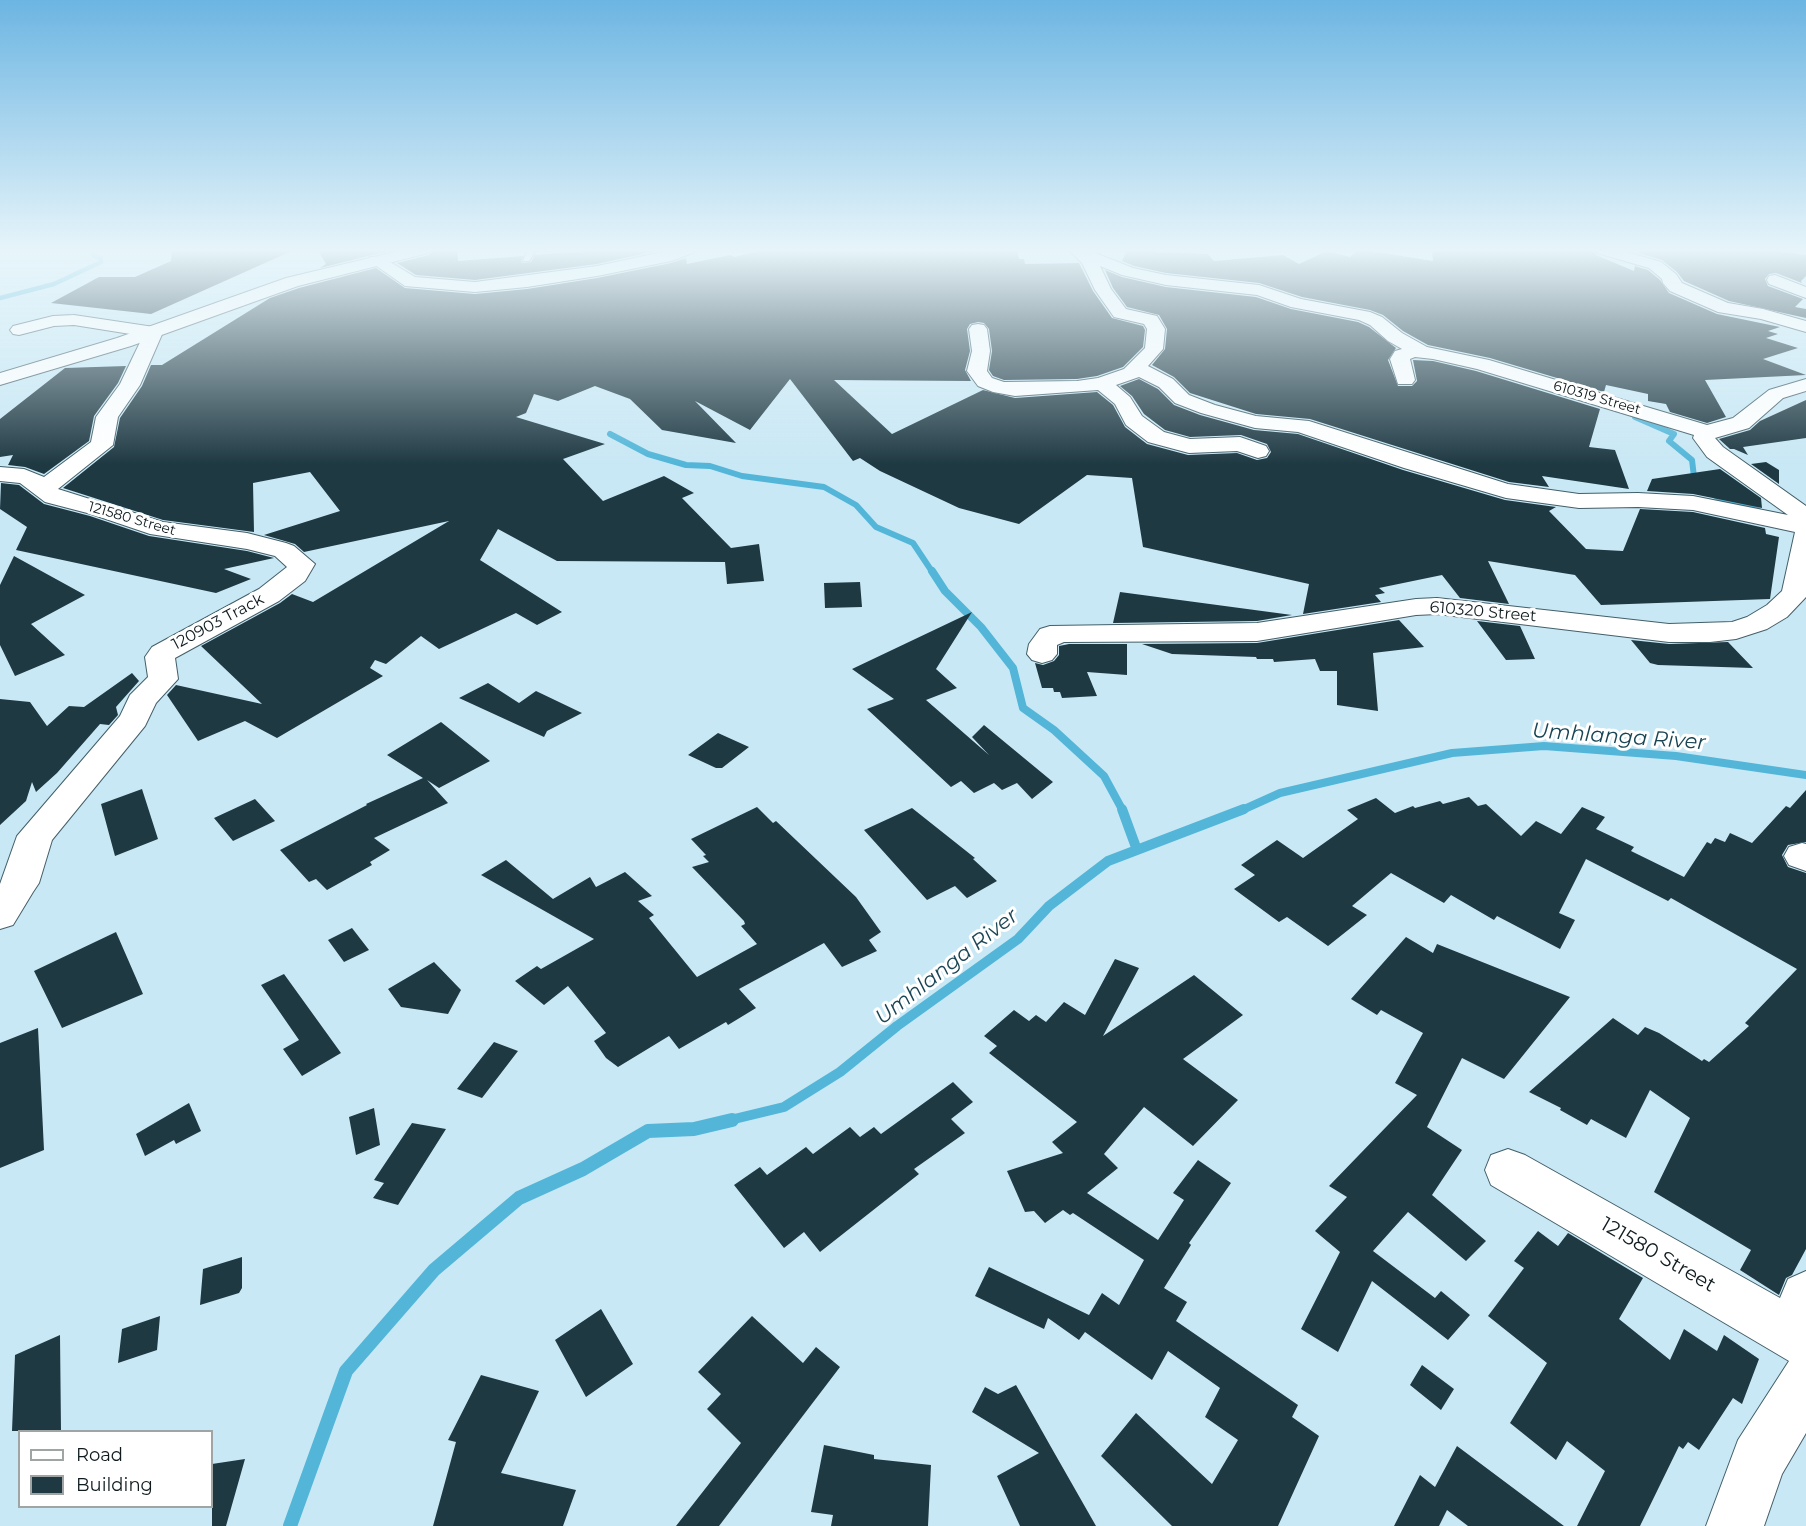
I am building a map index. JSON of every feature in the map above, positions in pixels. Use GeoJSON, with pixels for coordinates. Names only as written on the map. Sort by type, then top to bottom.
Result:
{"type":"FeatureCollection","features":[{"type":"Feature","properties":{"kind":"street"},"geometry":{"type":"LineString","coordinates":[[19,330],[63,321]]}},
{"type":"Feature","properties":{"kind":"street"},"geometry":{"type":"LineString","coordinates":[[82,321],[154,332]]}},
{"type":"Feature","properties":{"kind":"street"},"geometry":{"type":"LineString","coordinates":[[0,379],[62,362],[184,321]]}},
{"type":"Feature","properties":{"kind":"street"},"geometry":{"type":"LineString","coordinates":[[978,329],[981,351],[976,371],[978,376],[990,384],[1015,390],[1077,387],[1102,383],[1131,373],[1154,350],[1156,329],[1152,321]]}},
{"type":"Feature","properties":{"kind":"street","name":"610319 Street"},"geometry":{"type":"LineString","coordinates":[[1376,321],[1395,337],[1421,351],[1482,364],[1706,432]]}},
{"type":"Feature","properties":{"kind":"street"},"geometry":{"type":"LineString","coordinates":[[1787,321],[1806,327]]}},
{"type":"Feature","properties":{"kind":"street"},"geometry":{"type":"LineString","coordinates":[[45,489],[102,445],[107,417],[130,385],[154,332]]}},
{"type":"Feature","properties":{"kind":"street"},"geometry":{"type":"LineString","coordinates":[[1404,380],[1400,359],[1402,355],[1421,351]]}},
{"type":"Feature","properties":{"kind":"street"},"geometry":{"type":"LineString","coordinates":[[1137,368],[1166,383],[1182,399],[1208,409],[1263,423],[1301,426],[1506,491],[1579,501],[1630,500],[1694,503],[1806,526]]}},
{"type":"Feature","properties":{"kind":"street"},"geometry":{"type":"LineString","coordinates":[[1102,383],[1123,401],[1134,420],[1156,437],[1189,446],[1240,444],[1258,451]]}},
{"type":"Feature","properties":{"kind":"street"},"geometry":{"type":"LineString","coordinates":[[1806,385],[1776,394],[1741,423],[1706,432],[1704,438],[1715,452],[1793,506],[1806,521]]}},
{"type":"Feature","properties":{"kind":"street","name":"121580 Street"},"geometry":{"type":"LineString","coordinates":[[0,474],[24,476],[53,497],[100,509],[159,529],[247,541],[277,548],[302,564]]}},
{"type":"Feature","properties":{"kind":"street","name":"610320 Street"},"geometry":{"type":"LineString","coordinates":[[1042,654],[1043,644],[1050,635],[1064,633],[1257,632],[1416,607],[1437,606],[1669,633],[1710,633],[1736,630],[1757,623],[1778,611],[1795,593],[1806,534]]}},
{"type":"Feature","properties":{"kind":"street","name":"120903 Track"},"geometry":{"type":"LineString","coordinates":[[0,915],[20,883],[34,836],[134,719],[141,702],[163,679],[160,657],[162,653],[269,595],[296,575],[302,564]]}},
{"type":"Feature","properties":{"kind":"street","name":"121580 Street"},"geometry":{"type":"LineString","coordinates":[[1508,1170],[1803,1339]]}},
{"type":"Feature","properties":{"kind":"street"},"geometry":{"type":"LineString","coordinates":[[1735,1526],[1803,1339]]}},
{"type":"Feature","properties":{"kind":"building"},"geometry":{"type":"Polygon","coordinates":[[[233,321],[1124,321],[1143,326],[1145,330],[1143,347],[1123,367],[1097,376],[1077,379],[1004,380],[993,376],[989,370],[992,351],[989,329],[984,323],[978,322],[970,324],[967,329],[970,351],[965,370],[971,381],[834,380],[892,434],[983,390],[1015,398],[1097,392],[1113,405],[1125,427],[1147,444],[1188,455],[1237,453],[1257,460],[1267,458],[1271,452],[1267,444],[1241,435],[1190,437],[1165,430],[1144,414],[1132,396],[1120,386],[1139,379],[1158,389],[1174,405],[1200,415],[1254,430],[1298,434],[1403,470],[1505,500],[1556,507],[1549,511],[1586,549],[1623,551],[1640,509],[1693,512],[1765,528],[1766,534],[1779,537],[1770,599],[1601,605],[1575,575],[1488,561],[1509,604],[1460,598],[1442,575],[1379,588],[1385,593],[1375,595],[1381,602],[1303,614],[1309,584],[1143,547],[1132,478],[1087,475],[1019,524],[959,508],[880,471],[860,458],[853,461],[790,379],[750,430],[695,401],[736,443],[662,430],[630,399],[595,386],[558,401],[534,394],[526,413],[516,417],[605,444],[563,459],[603,501],[664,476],[694,493],[682,498],[731,548],[759,544],[764,581],[727,584],[725,562],[557,561],[498,529],[480,560],[562,612],[537,625],[516,613],[439,649],[421,636],[386,664],[375,660],[370,668],[383,676],[277,738],[245,721],[198,741],[167,695],[176,685],[262,704],[201,646],[280,603],[292,594],[313,602],[449,521],[304,552],[295,544],[264,535],[340,511],[310,472],[253,483],[254,532],[163,520],[63,488],[114,447],[120,418],[142,386],[151,365],[162,365],[233,321]]]}},
{"type":"Feature","properties":{"kind":"building"},"geometry":{"type":"Polygon","coordinates":[[[1163,321],[1358,322],[1369,327],[1396,348],[1388,360],[1398,386],[1412,386],[1417,381],[1413,360],[1433,361],[1476,371],[1600,409],[1589,447],[1615,450],[1629,489],[1542,476],[1549,487],[1509,482],[1310,419],[1256,414],[1190,393],[1174,377],[1152,365],[1165,349],[1167,329],[1163,321]]]}},
{"type":"Feature","properties":{"kind":"building"},"geometry":{"type":"Polygon","coordinates":[[[1391,321],[1752,321],[1780,327],[1768,331],[1778,334],[1766,338],[1798,348],[1763,359],[1806,375],[1705,380],[1726,417],[1707,423],[1670,412],[1666,404],[1648,401],[1648,394],[1606,385],[1604,392],[1490,358],[1428,345],[1391,321]]]}},
{"type":"Feature","properties":{"kind":"building"},"geometry":{"type":"Polygon","coordinates":[[[126,366],[118,383],[94,416],[89,441],[44,474],[25,467],[8,465],[13,455],[0,457],[0,419],[65,368],[126,366]]]}},
{"type":"Feature","properties":{"kind":"building"},"geometry":{"type":"Polygon","coordinates":[[[1806,400],[1806,438],[1743,447],[1748,455],[1730,449],[1719,439],[1750,430],[1760,421],[1806,400]]]}},
{"type":"Feature","properties":{"kind":"building"},"geometry":{"type":"Polygon","coordinates":[[[1766,462],[1779,470],[1779,484],[1751,464],[1766,462]]]}},
{"type":"Feature","properties":{"kind":"building"},"geometry":{"type":"Polygon","coordinates":[[[1720,469],[1761,498],[1762,508],[1693,494],[1647,491],[1652,479],[1720,469]]]}},
{"type":"Feature","properties":{"kind":"building"},"geometry":{"type":"Polygon","coordinates":[[[1,483],[19,485],[44,504],[90,516],[149,536],[247,551],[274,558],[224,569],[251,579],[216,593],[16,550],[27,527],[0,509],[1,483]]]}},
{"type":"Feature","properties":{"kind":"building"},"geometry":{"type":"Polygon","coordinates":[[[14,556],[85,595],[31,624],[65,655],[15,676],[0,645],[0,585],[14,556]]]}},
{"type":"Feature","properties":{"kind":"building"},"geometry":{"type":"Polygon","coordinates":[[[860,582],[862,607],[825,608],[824,583],[860,582]]]}},
{"type":"Feature","properties":{"kind":"building"},"geometry":{"type":"Polygon","coordinates":[[[1120,592],[1292,615],[1257,621],[1113,623],[1120,592]]]}},
{"type":"Feature","properties":{"kind":"building"},"geometry":{"type":"Polygon","coordinates":[[[972,612],[936,669],[957,688],[926,700],[989,755],[972,737],[984,725],[1053,782],[1032,799],[1017,783],[1002,790],[994,783],[974,793],[961,781],[951,787],[867,709],[894,699],[852,669],[972,612]]]}},
{"type":"Feature","properties":{"kind":"building"},"geometry":{"type":"Polygon","coordinates":[[[1399,620],[1424,647],[1373,653],[1378,711],[1337,705],[1337,671],[1320,671],[1315,659],[1274,662],[1273,659],[1257,659],[1256,657],[1172,654],[1142,644],[1257,643],[1399,620]]]}},
{"type":"Feature","properties":{"kind":"building"},"geometry":{"type":"Polygon","coordinates":[[[1477,621],[1520,626],[1535,659],[1506,660],[1477,621]]]}},
{"type":"Feature","properties":{"kind":"building"},"geometry":{"type":"Polygon","coordinates":[[[1631,640],[1669,644],[1728,642],[1753,668],[1658,665],[1650,663],[1631,640]]]}},
{"type":"Feature","properties":{"kind":"building"},"geometry":{"type":"Polygon","coordinates":[[[1127,644],[1127,675],[1087,672],[1097,696],[1062,698],[1060,692],[1054,692],[1053,688],[1042,688],[1035,663],[1043,665],[1054,661],[1059,655],[1059,646],[1127,644]]]}},
{"type":"Feature","properties":{"kind":"building"},"geometry":{"type":"Polygon","coordinates":[[[132,673],[139,681],[116,707],[118,715],[109,725],[100,724],[57,773],[36,792],[32,782],[26,801],[0,825],[0,699],[30,702],[47,726],[69,706],[84,707],[132,673]]]}},
{"type":"Feature","properties":{"kind":"building"},"geometry":{"type":"Polygon","coordinates":[[[488,683],[519,703],[536,691],[582,713],[547,731],[544,737],[459,698],[488,683]]]}},
{"type":"Feature","properties":{"kind":"building"},"geometry":{"type":"Polygon","coordinates":[[[441,722],[490,761],[439,788],[427,780],[448,803],[374,838],[390,850],[370,862],[372,865],[327,890],[316,879],[309,882],[280,850],[366,804],[423,778],[387,755],[441,722]]]}},
{"type":"Feature","properties":{"kind":"building"},"geometry":{"type":"Polygon","coordinates":[[[718,733],[749,747],[722,768],[716,768],[688,755],[718,733]]]}},
{"type":"Feature","properties":{"kind":"building"},"geometry":{"type":"Polygon","coordinates":[[[142,789],[158,839],[115,856],[101,804],[142,789]]]}},
{"type":"Feature","properties":{"kind":"building"},"geometry":{"type":"Polygon","coordinates":[[[1806,790],[1806,842],[1788,845],[1782,855],[1788,867],[1806,873],[1806,1249],[1792,1275],[1786,1278],[1779,1295],[1740,1270],[1751,1250],[1654,1192],[1690,1118],[1650,1090],[1626,1138],[1591,1119],[1587,1125],[1560,1110],[1561,1108],[1529,1092],[1613,1018],[1638,1035],[1645,1027],[1659,1033],[1702,1061],[1704,1059],[1709,1062],[1749,1026],[1745,1023],[1797,969],[1671,898],[1668,901],[1586,859],[1559,913],[1575,920],[1560,949],[1497,916],[1494,920],[1451,895],[1444,903],[1391,873],[1352,906],[1367,915],[1328,946],[1287,917],[1279,922],[1234,889],[1255,875],[1241,865],[1277,840],[1303,858],[1358,819],[1347,810],[1376,798],[1395,813],[1413,806],[1415,808],[1440,801],[1443,804],[1469,797],[1478,806],[1486,804],[1521,836],[1536,821],[1561,834],[1582,807],[1605,817],[1596,829],[1634,847],[1631,851],[1684,877],[1707,842],[1711,844],[1715,838],[1725,842],[1730,833],[1752,843],[1786,806],[1790,808],[1806,790]]]}},
{"type":"Feature","properties":{"kind":"building"},"geometry":{"type":"Polygon","coordinates":[[[255,799],[275,821],[233,841],[214,818],[255,799]]]}},
{"type":"Feature","properties":{"kind":"building"},"geometry":{"type":"Polygon","coordinates":[[[757,807],[773,823],[776,821],[856,897],[881,932],[869,940],[877,951],[842,967],[824,943],[739,989],[756,1008],[728,1025],[726,1022],[679,1049],[669,1036],[618,1067],[606,1058],[594,1041],[606,1033],[568,986],[544,1005],[515,981],[537,966],[541,969],[594,939],[481,875],[506,860],[553,899],[590,877],[596,887],[625,872],[652,896],[638,901],[654,915],[649,918],[697,977],[757,944],[741,926],[745,924],[744,921],[692,867],[709,862],[703,856],[706,855],[691,839],[757,807]]]}},
{"type":"Feature","properties":{"kind":"building"},"geometry":{"type":"Polygon","coordinates":[[[912,808],[975,858],[973,859],[997,881],[967,898],[955,886],[927,900],[864,830],[912,808]]]}},
{"type":"Feature","properties":{"kind":"building"},"geometry":{"type":"Polygon","coordinates":[[[352,928],[369,950],[344,962],[328,940],[352,928]]]}},
{"type":"Feature","properties":{"kind":"building"},"geometry":{"type":"Polygon","coordinates":[[[116,932],[143,994],[62,1028],[34,971],[116,932]]]}},
{"type":"Feature","properties":{"kind":"building"},"geometry":{"type":"Polygon","coordinates":[[[1406,937],[1433,953],[1437,944],[1570,997],[1504,1079],[1462,1058],[1427,1127],[1462,1150],[1432,1195],[1486,1241],[1466,1261],[1408,1212],[1373,1251],[1435,1298],[1441,1291],[1470,1315],[1448,1340],[1372,1281],[1338,1352],[1301,1329],[1340,1252],[1315,1231],[1347,1197],[1329,1186],[1417,1095],[1395,1083],[1423,1033],[1381,1010],[1377,1015],[1351,999],[1406,937]]]}},
{"type":"Feature","properties":{"kind":"building"},"geometry":{"type":"Polygon","coordinates":[[[1115,959],[1139,968],[1103,1036],[1194,975],[1243,1015],[1183,1059],[1238,1100],[1193,1146],[1144,1107],[1104,1154],[1118,1168],[1087,1193],[1158,1240],[1184,1200],[1173,1193],[1198,1160],[1231,1183],[1189,1243],[1191,1245],[1164,1288],[1187,1302],[1176,1321],[1298,1405],[1292,1417],[1319,1436],[1278,1526],[1172,1526],[1101,1456],[1136,1413],[1212,1484],[1238,1440],[1205,1417],[1220,1388],[1168,1351],[1152,1380],[1085,1332],[1079,1340],[1048,1318],[1044,1329],[975,1296],[989,1267],[1089,1315],[1102,1293],[1119,1305],[1144,1260],[1073,1213],[1070,1215],[1063,1210],[1045,1223],[1034,1211],[1025,1212],[1007,1171],[1063,1153],[1052,1142],[1077,1122],[989,1053],[997,1046],[984,1036],[1014,1010],[1029,1021],[1036,1015],[1046,1022],[1064,1002],[1085,1015],[1115,959]]]}},
{"type":"Feature","properties":{"kind":"building"},"geometry":{"type":"Polygon","coordinates":[[[434,962],[461,990],[448,1014],[401,1007],[388,989],[434,962]]]}},
{"type":"Feature","properties":{"kind":"building"},"geometry":{"type":"Polygon","coordinates":[[[284,974],[341,1053],[302,1076],[283,1049],[299,1040],[261,985],[284,974]]]}},
{"type":"Feature","properties":{"kind":"building"},"geometry":{"type":"Polygon","coordinates":[[[38,1028],[44,1150],[0,1168],[0,1043],[38,1028]]]}},
{"type":"Feature","properties":{"kind":"building"},"geometry":{"type":"Polygon","coordinates":[[[494,1042],[518,1051],[482,1098],[457,1089],[494,1042]]]}},
{"type":"Feature","properties":{"kind":"building"},"geometry":{"type":"Polygon","coordinates":[[[953,1082],[973,1102],[951,1119],[965,1133],[914,1169],[919,1174],[820,1252],[804,1232],[784,1248],[734,1185],[760,1167],[767,1175],[806,1147],[813,1154],[850,1127],[860,1137],[874,1127],[881,1134],[953,1082]]]}},
{"type":"Feature","properties":{"kind":"building"},"geometry":{"type":"Polygon","coordinates":[[[189,1103],[201,1131],[176,1144],[174,1140],[145,1156],[136,1134],[189,1103]]]}},
{"type":"Feature","properties":{"kind":"building"},"geometry":{"type":"Polygon","coordinates":[[[374,1108],[380,1145],[356,1155],[349,1117],[374,1108]]]}},
{"type":"Feature","properties":{"kind":"building"},"geometry":{"type":"Polygon","coordinates":[[[412,1123],[446,1129],[398,1205],[373,1198],[384,1183],[374,1180],[412,1123]]]}},
{"type":"Feature","properties":{"kind":"building"},"geometry":{"type":"Polygon","coordinates":[[[1538,1231],[1558,1246],[1568,1233],[1643,1278],[1619,1319],[1670,1360],[1684,1329],[1717,1351],[1724,1335],[1759,1359],[1742,1404],[1733,1398],[1699,1450],[1688,1442],[1683,1449],[1679,1446],[1640,1526],[1577,1526],[1605,1471],[1567,1441],[1556,1460],[1510,1423],[1547,1363],[1488,1316],[1524,1268],[1514,1261],[1538,1231]]]}},
{"type":"Feature","properties":{"kind":"building"},"geometry":{"type":"Polygon","coordinates":[[[242,1257],[242,1288],[239,1293],[200,1305],[203,1269],[242,1257]]]}},
{"type":"Feature","properties":{"kind":"building"},"geometry":{"type":"Polygon","coordinates":[[[601,1309],[633,1364],[586,1397],[555,1340],[601,1309]]]}},
{"type":"Feature","properties":{"kind":"building"},"geometry":{"type":"Polygon","coordinates":[[[160,1316],[157,1350],[118,1363],[122,1329],[160,1316]]]}},
{"type":"Feature","properties":{"kind":"building"},"geometry":{"type":"Polygon","coordinates":[[[752,1316],[803,1363],[816,1347],[840,1367],[719,1526],[676,1526],[741,1443],[707,1409],[721,1394],[698,1372],[752,1316]]]}},
{"type":"Feature","properties":{"kind":"building"},"geometry":{"type":"Polygon","coordinates":[[[60,1335],[61,1430],[12,1431],[15,1355],[60,1335]]]}},
{"type":"Feature","properties":{"kind":"building"},"geometry":{"type":"Polygon","coordinates":[[[1422,1365],[1454,1389],[1441,1410],[1410,1385],[1422,1365]]]}},
{"type":"Feature","properties":{"kind":"building"},"geometry":{"type":"Polygon","coordinates":[[[481,1375],[539,1391],[501,1473],[576,1490],[563,1526],[433,1526],[456,1442],[448,1440],[481,1375]]]}},
{"type":"Feature","properties":{"kind":"building"},"geometry":{"type":"Polygon","coordinates":[[[1016,1385],[1096,1526],[1020,1526],[997,1476],[1039,1453],[972,1412],[985,1387],[998,1394],[1016,1385]]]}},
{"type":"Feature","properties":{"kind":"building"},"geometry":{"type":"Polygon","coordinates":[[[824,1445],[874,1455],[874,1459],[931,1465],[928,1526],[831,1526],[833,1515],[811,1512],[824,1445]]]}},
{"type":"Feature","properties":{"kind":"building"},"geometry":{"type":"Polygon","coordinates":[[[1457,1446],[1564,1526],[1468,1526],[1447,1510],[1439,1526],[1394,1526],[1420,1475],[1435,1487],[1457,1446]]]}},
{"type":"Feature","properties":{"kind":"building"},"geometry":{"type":"Polygon","coordinates":[[[245,1459],[226,1526],[212,1526],[213,1464],[245,1459]]]}},
{"type":"Feature","properties":{"kind":"waterway"},"geometry":{"type":"LineString","coordinates":[[1635,417],[1674,434],[1669,441],[1692,460],[1694,477],[1699,484]]}},
{"type":"Feature","properties":{"kind":"waterway"},"geometry":{"type":"LineString","coordinates":[[610,434],[648,454],[686,465],[710,466],[742,476],[824,487],[856,505],[876,527],[913,543],[933,573]]}},
{"type":"Feature","properties":{"kind":"waterway"},"geometry":{"type":"LineString","coordinates":[[1717,497],[1758,510]]}},
{"type":"Feature","properties":{"kind":"waterway"},"geometry":{"type":"LineString","coordinates":[[932,571],[945,591],[981,627],[1013,668],[1023,708],[1054,730],[1104,776],[1122,809]]}},
{"type":"Feature","properties":{"kind":"waterway","name":"Umhlanga River"},"geometry":{"type":"LineString","coordinates":[[1240,811],[1280,793],[1452,753],[1544,746],[1676,756],[1806,775]]}},
{"type":"Feature","properties":{"kind":"waterway"},"geometry":{"type":"LineString","coordinates":[[1122,809],[1137,850]]}},
{"type":"Feature","properties":{"kind":"waterway","name":"Umhlanga River"},"geometry":{"type":"LineString","coordinates":[[1137,850],[1244,809]]}},
{"type":"Feature","properties":{"kind":"waterway","name":"Umhlanga River"},"geometry":{"type":"LineString","coordinates":[[726,1121],[784,1107],[840,1072],[897,1026],[1018,939],[1049,906],[1108,861],[1137,850]]}},
{"type":"Feature","properties":{"kind":"waterway","name":"Umhlanga River"},"geometry":{"type":"LineString","coordinates":[[290,1526],[346,1371],[434,1270],[519,1198],[583,1169],[648,1131],[694,1129],[732,1120]]}}]}
